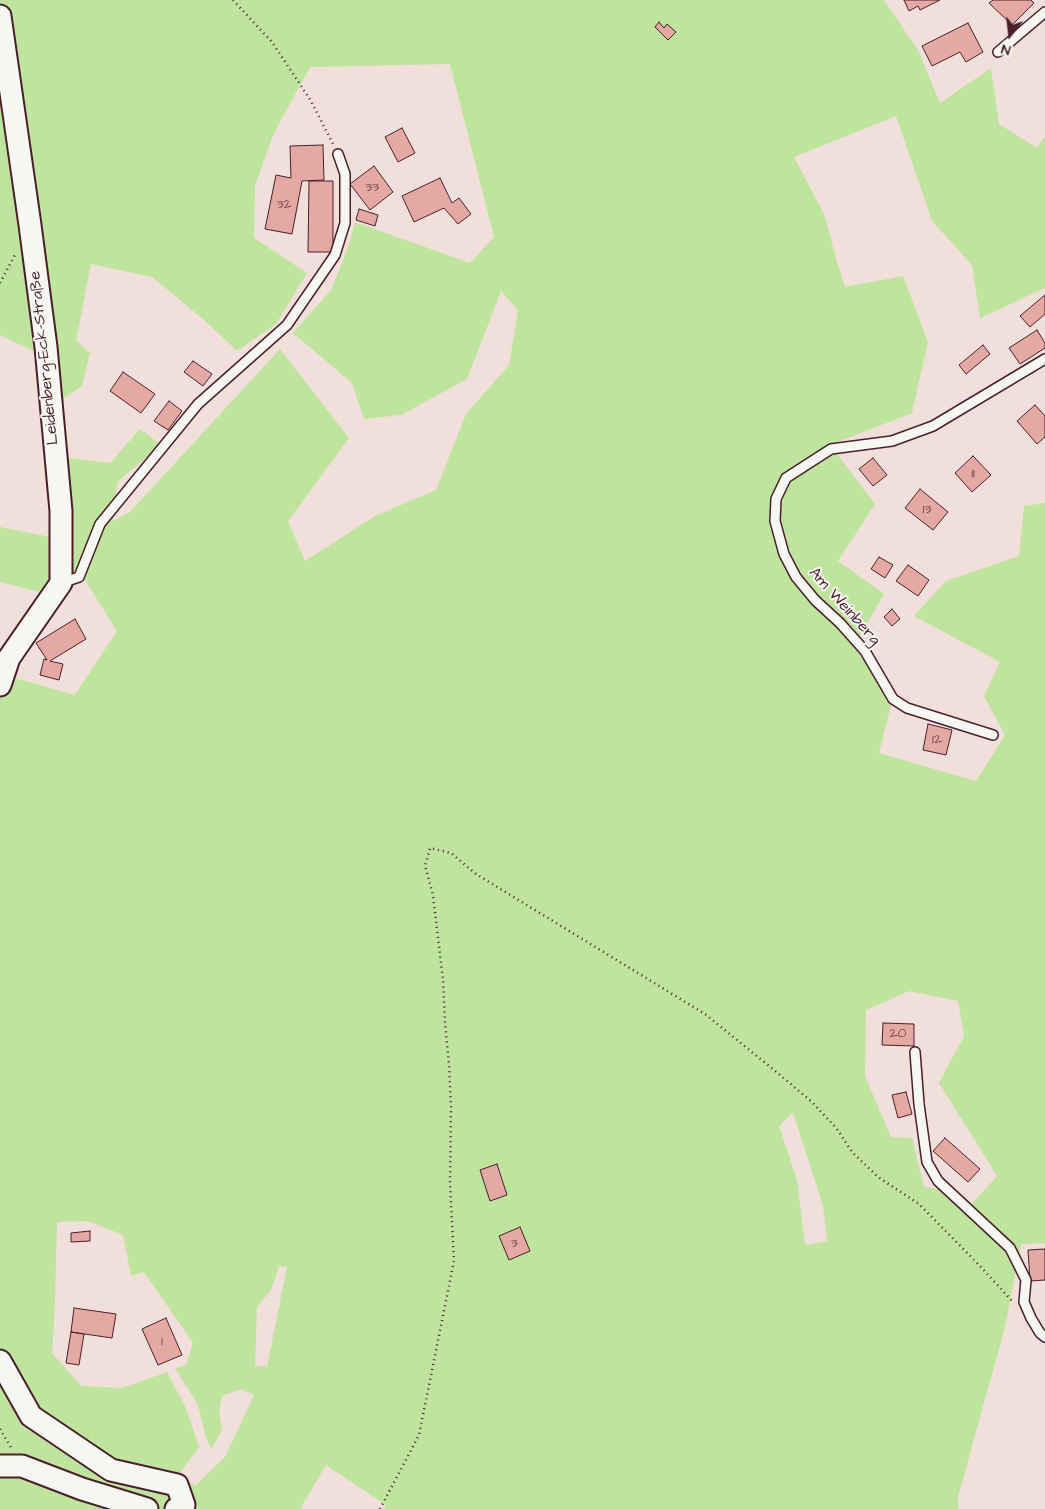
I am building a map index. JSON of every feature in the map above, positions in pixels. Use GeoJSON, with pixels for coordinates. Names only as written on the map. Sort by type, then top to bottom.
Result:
{"type":"FeatureCollection","features":[{"type":"Feature","properties":{"kind":"street","name":"Leidenberg-Eck-Straße"},"geometry":{"type":"LineString","coordinates":[[0,16],[46,348],[61,511],[61,583]]}},
{"type":"Feature","properties":{"kind":"street"},"geometry":{"type":"LineString","coordinates":[[0,685],[9,658],[61,583]]}},
{"type":"Feature","properties":{"kind":"street"},"geometry":{"type":"LineString","coordinates":[[0,1362],[31,1416],[111,1470],[177,1485],[184,1505],[176,1509]]}},
{"type":"Feature","properties":{"kind":"street"},"geometry":{"type":"LineString","coordinates":[[0,1466],[22,1466],[82,1489],[147,1509]]}},
{"type":"Feature","properties":{"kind":"lane"},"geometry":{"type":"LineString","coordinates":[[998,52],[1045,12]]}},
{"type":"Feature","properties":{"kind":"lane"},"geometry":{"type":"LineString","coordinates":[[61,583],[79,576],[100,524],[198,404],[287,325],[335,255],[345,223],[345,174],[338,154]]}},
{"type":"Feature","properties":{"kind":"lane","name":"Am Weinberg"},"geometry":{"type":"LineString","coordinates":[[992,735],[907,708],[893,699],[865,651],[840,622],[815,600],[796,577],[784,554],[775,521],[776,499],[786,478],[831,449],[892,441],[933,426],[1045,359]]}},
{"type":"Feature","properties":{"kind":"lane"},"geometry":{"type":"LineString","coordinates":[[915,1052],[919,1104],[927,1162],[938,1181],[1010,1248],[1026,1280],[1024,1302],[1031,1318],[1040,1333],[1045,1337]]}},
{"type":"Feature","properties":{"kind":"path"},"geometry":{"type":"LineString","coordinates":[[233,0],[272,42],[311,101],[338,154]]}},
{"type":"Feature","properties":{"kind":"path"},"geometry":{"type":"LineString","coordinates":[[380,1509],[420,1435],[454,1261],[450,1184],[451,1107],[449,1065],[443,980],[433,895],[425,866],[430,848],[452,854],[484,879],[705,1014],[812,1102],[837,1128],[852,1152],[878,1178],[919,1204],[980,1266],[1007,1297],[1031,1318]]}},
{"type":"Feature","properties":{"kind":"green space"},"geometry":{"type":"Polygon","coordinates":[[[0,0],[884,0],[918,50],[940,103],[991,68],[999,124],[1037,148],[1045,136],[1045,288],[980,318],[972,265],[932,221],[896,116],[794,157],[825,216],[845,287],[903,276],[928,342],[912,413],[830,445],[875,504],[838,561],[884,594],[855,645],[891,705],[879,753],[976,781],[1005,735],[984,696],[1000,662],[914,616],[946,581],[1019,556],[1024,506],[1045,503],[1045,1243],[1021,1244],[1005,1327],[958,1497],[958,1509],[384,1509],[386,1505],[326,1465],[300,1509],[0,1509],[0,674],[75,695],[117,631],[85,580],[45,593],[0,582],[0,527],[70,541],[60,457],[110,463],[140,429],[161,445],[117,482],[113,521],[130,512],[280,349],[349,438],[288,521],[305,561],[375,516],[436,490],[466,414],[509,365],[518,310],[501,291],[467,379],[401,415],[364,419],[352,383],[292,334],[331,290],[348,247],[355,222],[470,263],[494,237],[450,64],[310,67],[274,133],[255,185],[254,238],[307,273],[276,324],[237,351],[203,319],[152,277],[91,264],[76,341],[90,353],[82,386],[55,404],[50,359],[0,335],[0,0]],[[909,991],[866,1010],[865,1076],[891,1137],[912,1138],[924,1187],[958,1192],[972,1204],[997,1176],[939,1083],[964,1036],[958,1001],[909,991]],[[793,1112],[779,1126],[797,1180],[805,1245],[827,1241],[823,1206],[793,1112]],[[88,1221],[57,1222],[52,1353],[81,1386],[122,1388],[167,1372],[185,1406],[199,1447],[179,1474],[195,1486],[225,1457],[254,1395],[241,1389],[222,1396],[219,1413],[222,1430],[211,1449],[206,1438],[198,1405],[175,1368],[186,1365],[193,1343],[144,1272],[131,1276],[123,1235],[88,1221]],[[279,1266],[271,1290],[257,1307],[255,1366],[267,1367],[287,1267],[279,1266]]]}},
{"type":"Feature","properties":{"kind":"building"},"geometry":{"type":"Polygon","coordinates":[[[904,0],[940,0],[920,10],[918,6],[909,11],[904,0]]]}},
{"type":"Feature","properties":{"kind":"building"},"geometry":{"type":"Polygon","coordinates":[[[993,0],[1031,0],[1034,3],[1012,25],[989,3],[993,0]]]}},
{"type":"Feature","properties":{"kind":"building"},"geometry":{"type":"Polygon","coordinates":[[[659,22],[664,28],[667,24],[676,32],[668,40],[655,27],[659,22]]]}},
{"type":"Feature","properties":{"kind":"building"},"geometry":{"type":"Polygon","coordinates":[[[968,23],[983,52],[966,62],[960,52],[932,66],[922,46],[968,23]]]}},
{"type":"Feature","properties":{"kind":"building"},"geometry":{"type":"Polygon","coordinates":[[[402,128],[415,153],[398,162],[385,137],[402,128]]]}},
{"type":"Feature","properties":{"kind":"building"},"geometry":{"type":"Polygon","coordinates":[[[323,145],[324,180],[302,181],[292,234],[265,229],[276,175],[291,178],[290,146],[323,145]]]}},
{"type":"Feature","properties":{"kind":"building"},"geometry":{"type":"Polygon","coordinates":[[[374,166],[393,192],[370,210],[350,184],[374,166]]]}},
{"type":"Feature","properties":{"kind":"building"},"geometry":{"type":"Polygon","coordinates":[[[440,178],[452,203],[459,198],[471,214],[458,224],[444,208],[414,222],[402,196],[440,178]]]}},
{"type":"Feature","properties":{"kind":"building"},"geometry":{"type":"Polygon","coordinates":[[[309,181],[333,181],[333,252],[308,252],[309,181]]]}},
{"type":"Feature","properties":{"kind":"building"},"geometry":{"type":"Polygon","coordinates":[[[359,209],[378,215],[375,226],[356,220],[359,209]]]}},
{"type":"Feature","properties":{"kind":"building"},"geometry":{"type":"Polygon","coordinates":[[[1045,295],[1045,314],[1030,327],[1020,316],[1045,295]]]}},
{"type":"Feature","properties":{"kind":"building"},"geometry":{"type":"Polygon","coordinates":[[[1037,330],[1045,343],[1045,348],[1020,364],[1009,348],[1037,330]]]}},
{"type":"Feature","properties":{"kind":"building"},"geometry":{"type":"Polygon","coordinates":[[[983,345],[990,354],[966,374],[959,365],[983,345]]]}},
{"type":"Feature","properties":{"kind":"building"},"geometry":{"type":"Polygon","coordinates":[[[193,361],[212,374],[203,386],[184,372],[193,361]]]}},
{"type":"Feature","properties":{"kind":"building"},"geometry":{"type":"Polygon","coordinates":[[[123,372],[155,394],[141,413],[110,391],[123,372]]]}},
{"type":"Feature","properties":{"kind":"building"},"geometry":{"type":"Polygon","coordinates":[[[169,401],[182,411],[168,430],[154,421],[169,401]]]}},
{"type":"Feature","properties":{"kind":"building"},"geometry":{"type":"Polygon","coordinates":[[[1035,405],[1045,416],[1045,437],[1037,444],[1017,421],[1035,405]]]}},
{"type":"Feature","properties":{"kind":"building"},"geometry":{"type":"Polygon","coordinates":[[[973,456],[991,475],[972,492],[955,473],[973,456]]]}},
{"type":"Feature","properties":{"kind":"building"},"geometry":{"type":"Polygon","coordinates":[[[873,458],[887,475],[873,486],[859,469],[873,458]]]}},
{"type":"Feature","properties":{"kind":"building"},"geometry":{"type":"Polygon","coordinates":[[[920,489],[948,512],[933,530],[905,508],[920,489]]]}},
{"type":"Feature","properties":{"kind":"building"},"geometry":{"type":"Polygon","coordinates":[[[879,557],[893,565],[885,578],[871,569],[879,557]]]}},
{"type":"Feature","properties":{"kind":"building"},"geometry":{"type":"Polygon","coordinates":[[[908,565],[929,580],[918,596],[896,581],[908,565]]]}},
{"type":"Feature","properties":{"kind":"building"},"geometry":{"type":"Polygon","coordinates":[[[892,609],[900,619],[892,626],[884,617],[892,609]]]}},
{"type":"Feature","properties":{"kind":"building"},"geometry":{"type":"Polygon","coordinates":[[[75,619],[86,639],[50,661],[63,664],[59,680],[40,675],[44,659],[47,660],[36,643],[75,619]]]}},
{"type":"Feature","properties":{"kind":"building"},"geometry":{"type":"Polygon","coordinates":[[[928,724],[952,730],[946,755],[923,750],[928,724]]]}},
{"type":"Feature","properties":{"kind":"building"},"geometry":{"type":"Polygon","coordinates":[[[883,1023],[914,1024],[914,1046],[882,1045],[883,1023]]]}},
{"type":"Feature","properties":{"kind":"building"},"geometry":{"type":"Polygon","coordinates":[[[906,1092],[912,1114],[898,1118],[892,1095],[906,1092]]]}},
{"type":"Feature","properties":{"kind":"building"},"geometry":{"type":"Polygon","coordinates":[[[945,1138],[980,1169],[968,1182],[933,1151],[945,1138]]]}},
{"type":"Feature","properties":{"kind":"building"},"geometry":{"type":"Polygon","coordinates":[[[497,1164],[507,1195],[490,1201],[480,1170],[497,1164]]]}},
{"type":"Feature","properties":{"kind":"building"},"geometry":{"type":"Polygon","coordinates":[[[520,1227],[530,1251],[509,1260],[499,1236],[520,1227]]]}},
{"type":"Feature","properties":{"kind":"building"},"geometry":{"type":"Polygon","coordinates":[[[90,1231],[90,1241],[71,1242],[71,1233],[90,1231]]]}},
{"type":"Feature","properties":{"kind":"building"},"geometry":{"type":"Polygon","coordinates":[[[1045,1249],[1045,1280],[1030,1281],[1028,1250],[1045,1249]]]}},
{"type":"Feature","properties":{"kind":"building"},"geometry":{"type":"Polygon","coordinates":[[[74,1308],[116,1314],[112,1338],[71,1332],[74,1308]]]}},
{"type":"Feature","properties":{"kind":"building"},"geometry":{"type":"Polygon","coordinates":[[[166,1318],[182,1355],[158,1365],[142,1329],[166,1318]]]}},
{"type":"Feature","properties":{"kind":"building"},"geometry":{"type":"Polygon","coordinates":[[[71,1332],[84,1334],[79,1365],[66,1363],[71,1332]]]}}]}
